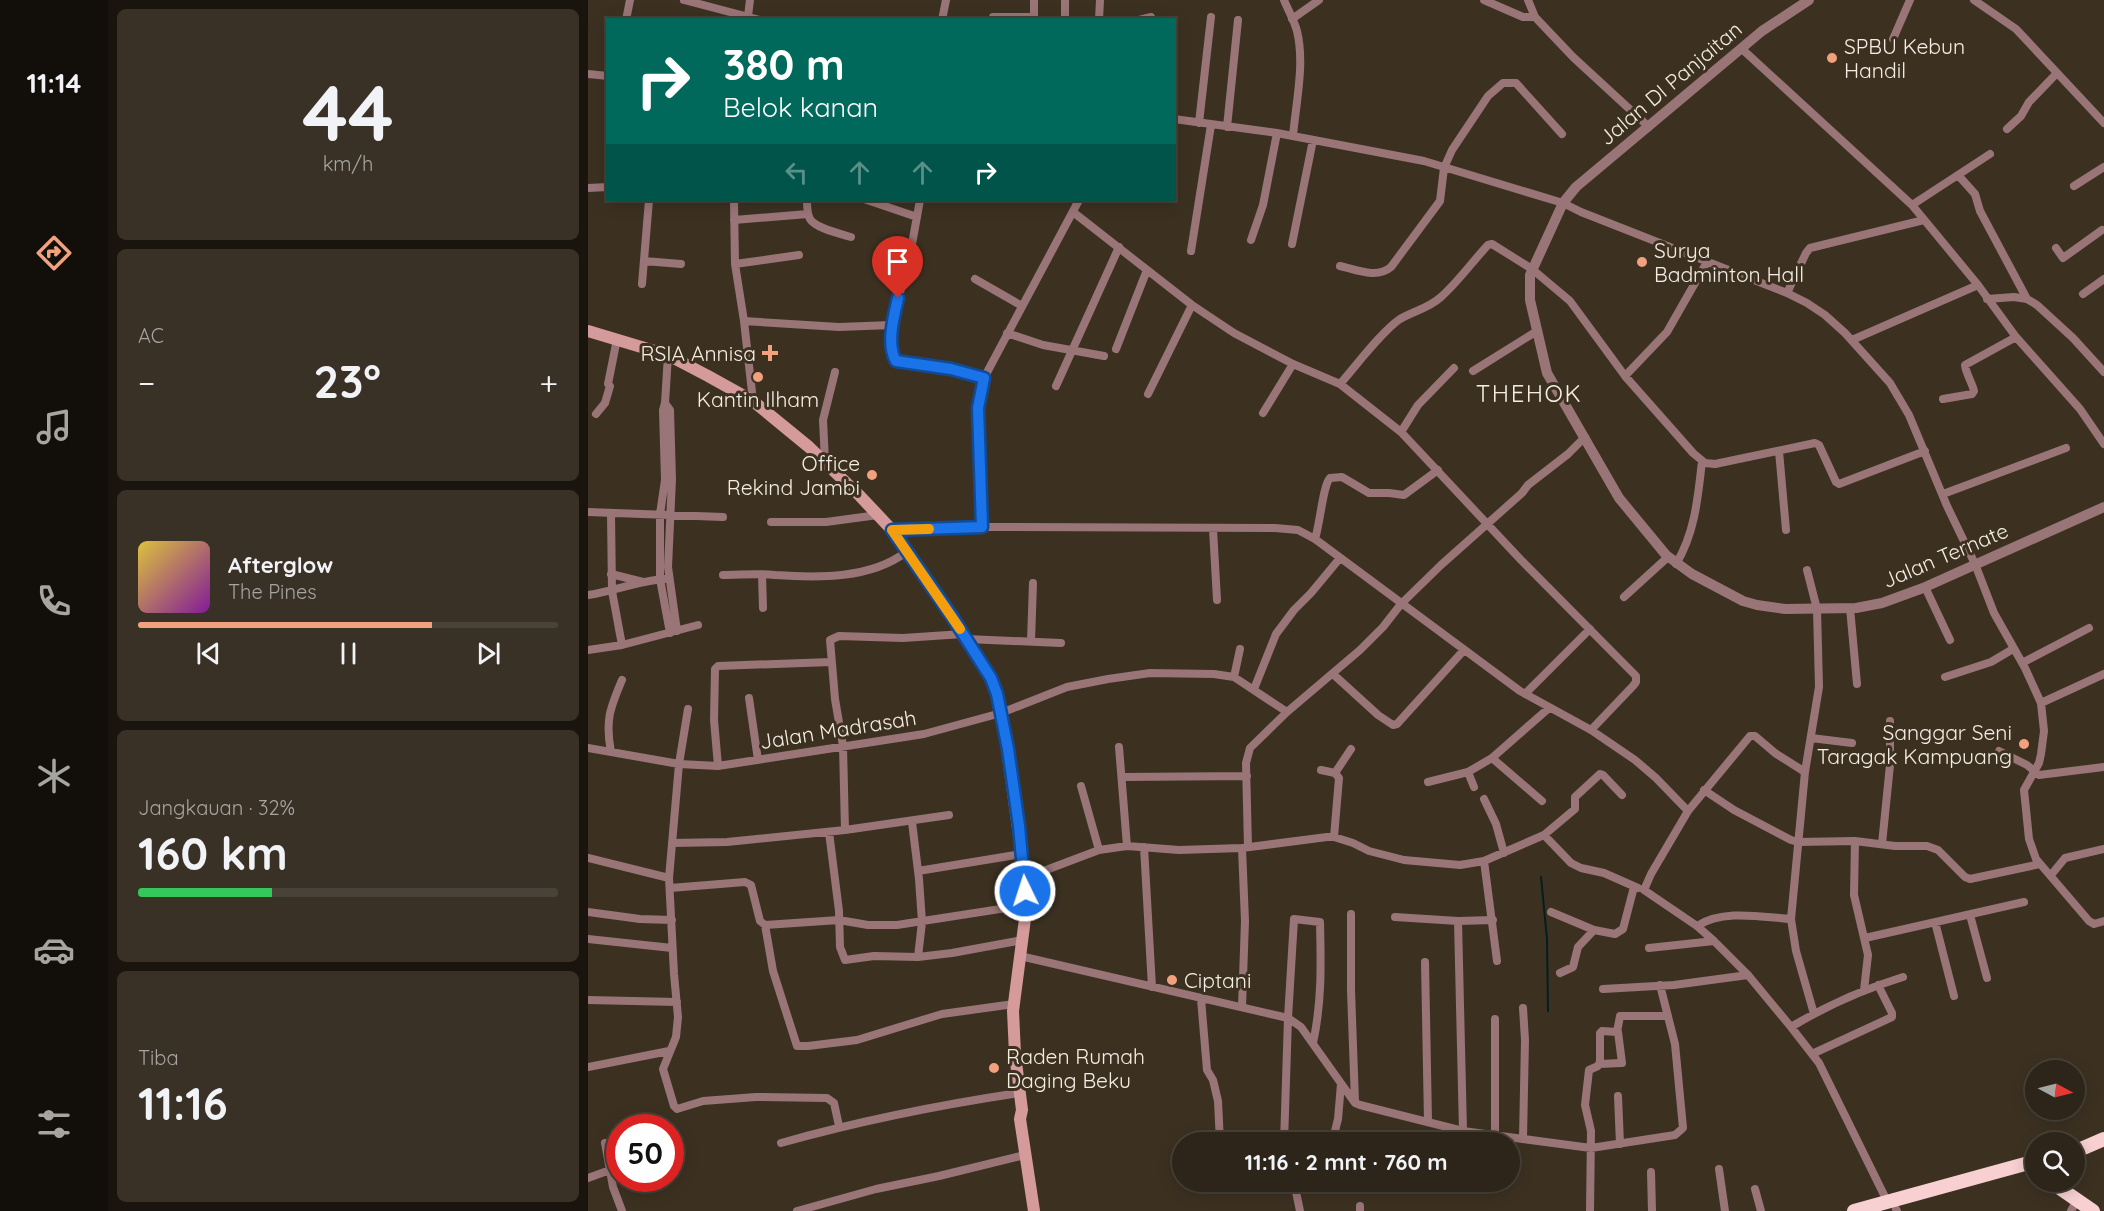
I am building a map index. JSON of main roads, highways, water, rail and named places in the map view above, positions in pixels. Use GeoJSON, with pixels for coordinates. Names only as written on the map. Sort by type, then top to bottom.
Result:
{"type":"FeatureCollection","features":[{"type":"Feature","properties":{"kind":"highway"},"geometry":{"type":"LineString","coordinates":[[2085,1139],[2104,1131]]}},
{"type":"Feature","properties":{"kind":"highway"},"geometry":{"type":"LineString","coordinates":[[2085,1147],[2104,1139]]}},
{"type":"Feature","properties":{"kind":"highway"},"geometry":{"type":"LineString","coordinates":[[1860,1210],[1892,1208],[2025,1169]]}},
{"type":"Feature","properties":{"kind":"highway"},"geometry":{"type":"LineString","coordinates":[[2061,1192],[2074,1206],[2093,1211]]}},
{"type":"Feature","properties":{"kind":"highway"},"geometry":{"type":"LineString","coordinates":[[2079,1192],[2104,1209]]}},
{"type":"Feature","properties":{"kind":"main road"},"geometry":{"type":"LineString","coordinates":[[588,331],[668,355],[753,401],[825,462],[892,530],[991,678],[1001,713],[1025,878],[1026,905],[1014,1004],[1014,1031],[1019,1093],[1022,1110],[1027,1118],[1040,1211]]}},
{"type":"Feature","properties":{"kind":"main road"},"geometry":{"type":"LineString","coordinates":[[1022,1110],[1020,1119],[1024,1155],[1034,1211]]}},
{"type":"Feature","properties":{"kind":"waterway"},"geometry":{"type":"LineString","coordinates":[[1541,877],[1547,939],[1548,1011]]}},
{"type":"Feature","properties":{"kind":"place","name":"SPBU Kebun Handil"},"geometry":{"type":"Point","coordinates":[1832,58]}},
{"type":"Feature","properties":{"kind":"place","name":"Surya Badminton Hall"},"geometry":{"type":"Point","coordinates":[1642,262]}},
{"type":"Feature","properties":{"kind":"place","name":"RSIA Annisa"},"geometry":{"type":"Point","coordinates":[770,353]}},
{"type":"Feature","properties":{"kind":"place","name":"Kantin Ilham"},"geometry":{"type":"Point","coordinates":[758,377]}},
{"type":"Feature","properties":{"kind":"place","name":"Office Rekind Jambi"},"geometry":{"type":"Point","coordinates":[872,475]}},
{"type":"Feature","properties":{"kind":"place","name":"Sanggar Seni Taragak Kampuang"},"geometry":{"type":"Point","coordinates":[2024,744]}},
{"type":"Feature","properties":{"kind":"place","name":"Ciptani"},"geometry":{"type":"Point","coordinates":[1172,980]}},
{"type":"Feature","properties":{"kind":"place","name":"Raden Rumah Daging Beku"},"geometry":{"type":"Point","coordinates":[994,1068]}},
{"type":"Feature","properties":{"kind":"district","name":"THEHOK"},"geometry":{"type":"Point","coordinates":[1529,393]}}]}
